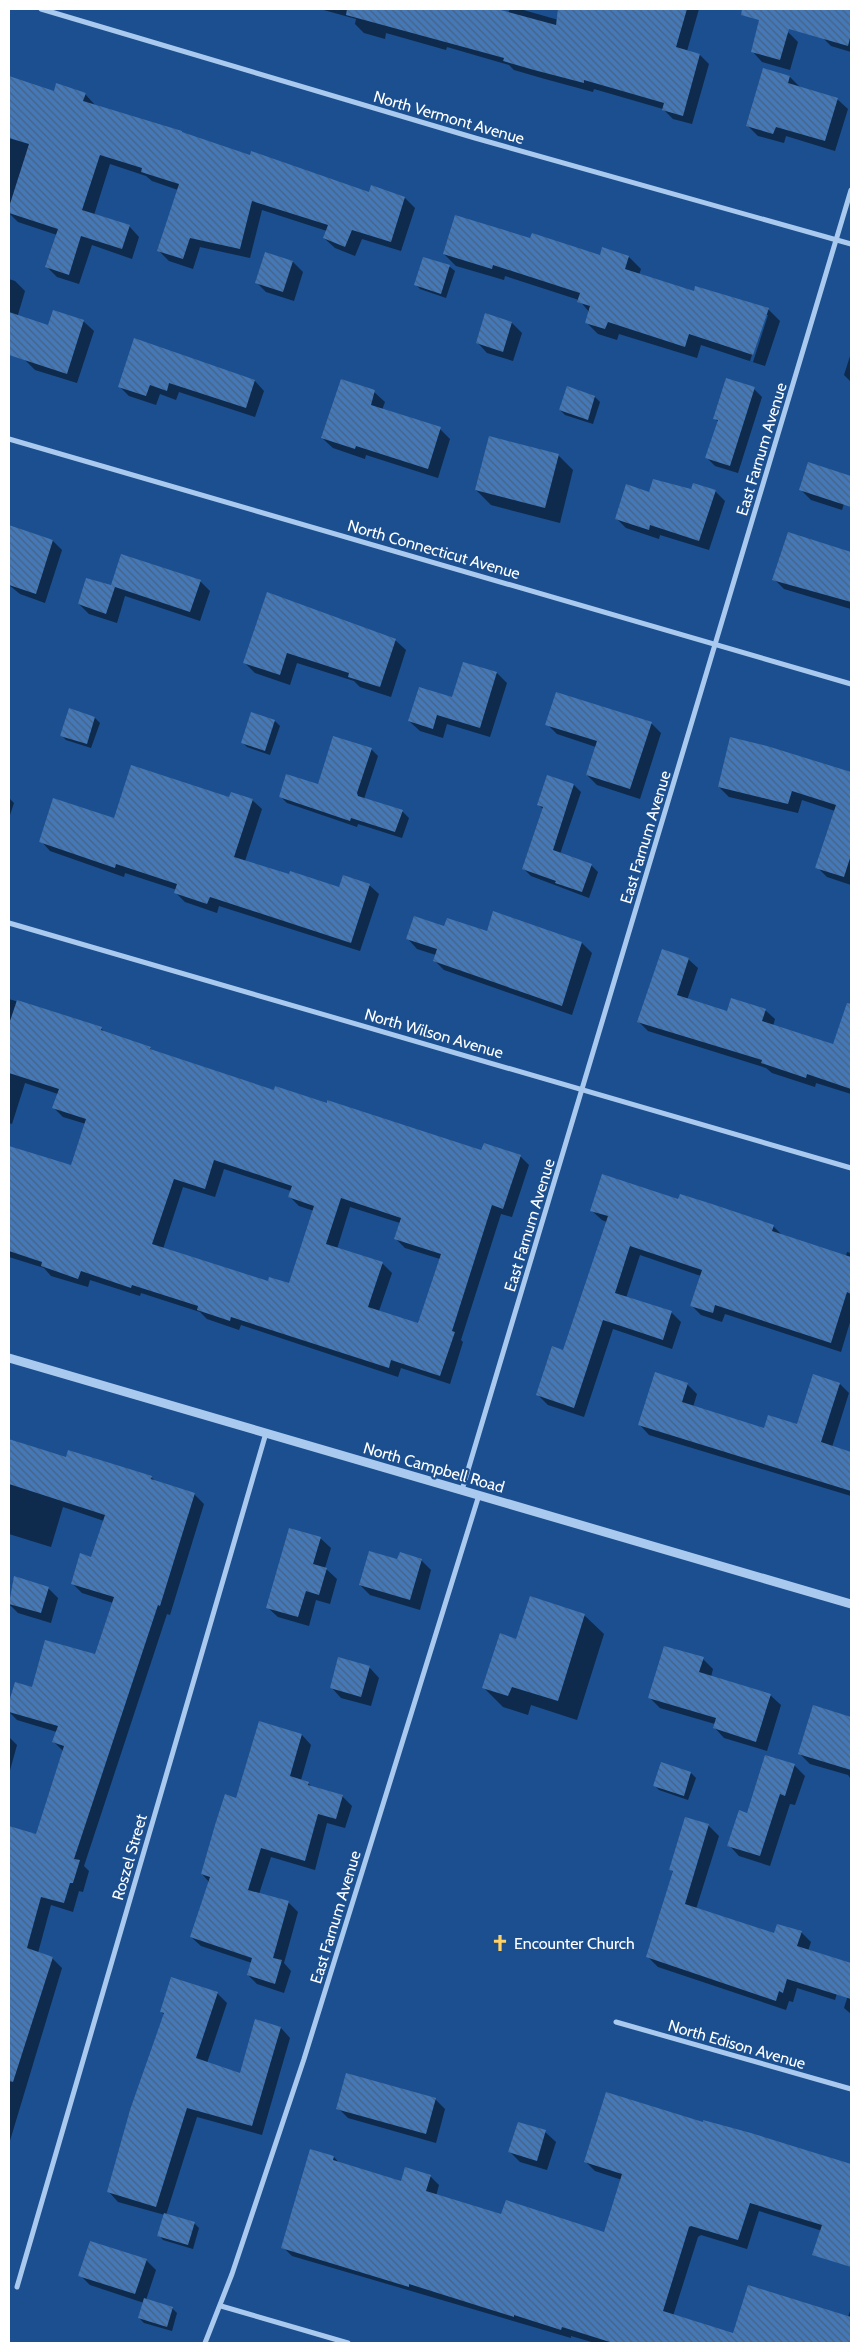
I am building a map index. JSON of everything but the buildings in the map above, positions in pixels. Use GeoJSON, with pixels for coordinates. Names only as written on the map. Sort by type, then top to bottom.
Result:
{"type":"FeatureCollection","features":[{"type":"Feature","properties":{"kind":"street","name":"North Vermont Avenue"},"geometry":{"type":"LineString","coordinates":[[40,9],[475,138],[851,244]]}},
{"type":"Feature","properties":{"kind":"street","name":"East Farnum Avenue"},"geometry":{"type":"LineString","coordinates":[[462,1490],[851,190]]}},
{"type":"Feature","properties":{"kind":"street","name":"North Connecticut Avenue"},"geometry":{"type":"LineString","coordinates":[[9,439],[851,684]]}},
{"type":"Feature","properties":{"kind":"street","name":"North Wilson Avenue"},"geometry":{"type":"LineString","coordinates":[[9,923],[851,1168]]}},
{"type":"Feature","properties":{"kind":"street","name":"North Campbell Road"},"geometry":{"type":"LineString","coordinates":[[9,1358],[851,1604]]}},
{"type":"Feature","properties":{"kind":"street","name":"Roszel Street"},"geometry":{"type":"LineString","coordinates":[[17,2288],[266,1433]]}},
{"type":"Feature","properties":{"kind":"street","name":"East Farnum Avenue"},"geometry":{"type":"LineString","coordinates":[[205,2343],[221,2306],[304,2059],[478,1495]]}},
{"type":"Feature","properties":{"kind":"street","name":"North Edison Avenue"},"geometry":{"type":"LineString","coordinates":[[616,2022],[851,2090]]}},
{"type":"Feature","properties":{"kind":"street"},"geometry":{"type":"LineString","coordinates":[[221,2306],[348,2343]]}},
{"type":"Feature","properties":{"kind":"place","name":"Encounter Church"},"geometry":{"type":"Point","coordinates":[500,1943]}}]}
